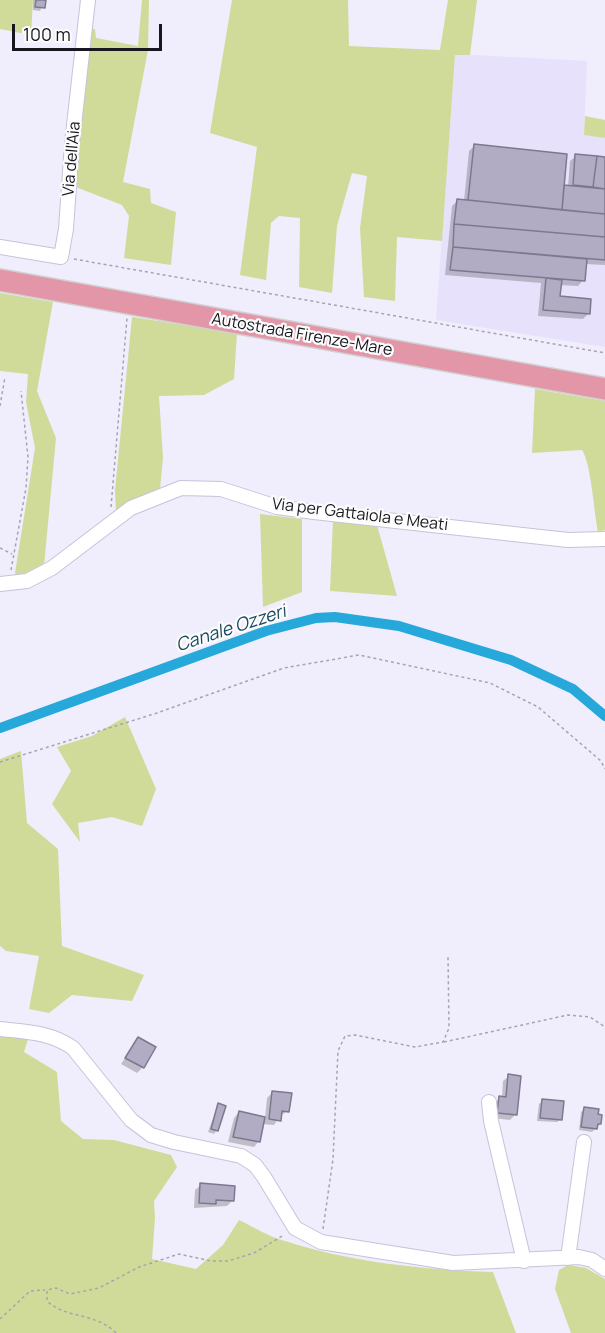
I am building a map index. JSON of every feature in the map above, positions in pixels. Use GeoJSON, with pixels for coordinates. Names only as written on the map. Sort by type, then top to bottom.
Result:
{"type":"FeatureCollection","features":[{"type":"Feature","properties":{"kind":"highway","name":"Autostrada Firenze-Mare"},"geometry":{"type":"LineString","coordinates":[[0,266],[605,374]]}},
{"type":"Feature","properties":{"kind":"highway","name":"Autostrada Firenze-Mare"},"geometry":{"type":"LineString","coordinates":[[0,280],[605,389]]}},
{"type":"Feature","properties":{"kind":"street","name":"Via dell'Aia"},"geometry":{"type":"LineString","coordinates":[[61,257],[66,229],[72,143],[88,0]]}},
{"type":"Feature","properties":{"kind":"street"},"geometry":{"type":"LineString","coordinates":[[0,247],[61,257]]}},
{"type":"Feature","properties":{"kind":"street","name":"Via per Gattaiola e Meati"},"geometry":{"type":"LineString","coordinates":[[4,584],[27,581],[52,568],[131,508],[181,488],[201,486],[220,489],[277,507],[314,512],[568,540],[605,539]]}},
{"type":"Feature","properties":{"kind":"street"},"geometry":{"type":"LineString","coordinates":[[0,1029],[42,1033],[74,1048],[131,1120],[151,1135],[241,1156],[248,1160],[264,1177],[295,1228],[321,1242],[453,1263],[568,1258],[592,1260],[605,1269]]}},
{"type":"Feature","properties":{"kind":"street"},"geometry":{"type":"LineString","coordinates":[[489,1102],[491,1120],[524,1261]]}},
{"type":"Feature","properties":{"kind":"street"},"geometry":{"type":"LineString","coordinates":[[568,1258],[584,1142]]}},
{"type":"Feature","properties":{"kind":"path"},"geometry":{"type":"LineString","coordinates":[[61,257],[605,353]]}},
{"type":"Feature","properties":{"kind":"path"},"geometry":{"type":"LineString","coordinates":[[111,523],[110,492],[127,318]]}},
{"type":"Feature","properties":{"kind":"path"},"geometry":{"type":"LineString","coordinates":[[0,406],[5,377]]}},
{"type":"Feature","properties":{"kind":"path"},"geometry":{"type":"LineString","coordinates":[[4,584],[13,554],[26,488],[28,457],[21,391]]}},
{"type":"Feature","properties":{"kind":"path"},"geometry":{"type":"LineString","coordinates":[[0,548],[13,554]]}},
{"type":"Feature","properties":{"kind":"path"},"geometry":{"type":"LineString","coordinates":[[0,762],[147,716],[284,668],[359,655],[490,684],[538,707],[601,761],[605,769]]}},
{"type":"Feature","properties":{"kind":"path"},"geometry":{"type":"LineString","coordinates":[[443,1042],[449,1028],[448,956]]}},
{"type":"Feature","properties":{"kind":"path"},"geometry":{"type":"LineString","coordinates":[[321,1242],[333,1160],[338,1051],[345,1036],[374,1037],[415,1047],[568,1015],[590,1017],[605,1027]]}},
{"type":"Feature","properties":{"kind":"path"},"geometry":{"type":"LineString","coordinates":[[0,1319],[30,1291],[56,1288],[70,1294],[99,1288],[139,1267],[179,1254],[228,1262],[254,1253],[295,1228]]}},
{"type":"Feature","properties":{"kind":"path"},"geometry":{"type":"LineString","coordinates":[[47,1290],[47,1301],[57,1310],[73,1312],[105,1322],[116,1333]]}},
{"type":"Feature","properties":{"kind":"shaded area"},"geometry":{"type":"Polygon","coordinates":[[[455,54],[587,61],[584,134],[605,138],[605,347],[436,320],[455,54]]]}},
{"type":"Feature","properties":{"kind":"green space"},"geometry":{"type":"Polygon","coordinates":[[[0,0],[33,0],[31,35],[0,29],[0,0]]]}},
{"type":"Feature","properties":{"kind":"green space"},"geometry":{"type":"Polygon","coordinates":[[[142,0],[149,0],[148,50],[123,182],[150,189],[151,203],[176,212],[171,265],[124,258],[129,216],[122,205],[73,186],[89,29],[95,29],[96,38],[138,46],[142,0]]]}},
{"type":"Feature","properties":{"kind":"green space"},"geometry":{"type":"Polygon","coordinates":[[[232,0],[348,0],[349,46],[440,50],[448,0],[477,0],[470,55],[455,55],[442,241],[397,237],[395,301],[364,297],[360,228],[367,176],[352,173],[337,226],[332,293],[299,287],[300,218],[279,216],[271,223],[266,280],[240,275],[257,147],[210,133],[232,0]]]}},
{"type":"Feature","properties":{"kind":"green space"},"geometry":{"type":"Polygon","coordinates":[[[585,116],[605,120],[605,138],[584,135],[585,116]]]}},
{"type":"Feature","properties":{"kind":"green space"},"geometry":{"type":"Polygon","coordinates":[[[0,293],[53,302],[37,391],[56,438],[44,566],[17,576],[15,573],[35,448],[26,402],[28,374],[0,371],[0,293]]]}},
{"type":"Feature","properties":{"kind":"green space"},"geometry":{"type":"Polygon","coordinates":[[[132,317],[237,333],[234,379],[204,395],[159,396],[163,458],[160,489],[116,513],[115,490],[132,317]]]}},
{"type":"Feature","properties":{"kind":"green space"},"geometry":{"type":"Polygon","coordinates":[[[535,389],[605,401],[605,530],[598,532],[590,476],[582,450],[532,453],[535,389]]]}},
{"type":"Feature","properties":{"kind":"green space"},"geometry":{"type":"Polygon","coordinates":[[[260,514],[302,519],[302,592],[263,607],[260,514]]]}},
{"type":"Feature","properties":{"kind":"green space"},"geometry":{"type":"Polygon","coordinates":[[[333,519],[377,525],[397,596],[330,591],[333,519]]]}},
{"type":"Feature","properties":{"kind":"green space"},"geometry":{"type":"Polygon","coordinates":[[[125,717],[156,789],[142,826],[112,817],[78,823],[80,842],[52,804],[71,771],[57,747],[92,736],[125,717]]]}},
{"type":"Feature","properties":{"kind":"green space"},"geometry":{"type":"Polygon","coordinates":[[[21,751],[27,823],[58,849],[62,946],[144,975],[132,1001],[72,995],[49,1013],[29,1009],[39,956],[6,951],[0,946],[0,759],[21,751]]]}},
{"type":"Feature","properties":{"kind":"green space"},"geometry":{"type":"Polygon","coordinates":[[[0,1034],[29,1036],[24,1052],[57,1072],[61,1121],[83,1139],[114,1140],[171,1155],[177,1167],[154,1201],[152,1259],[196,1269],[223,1245],[239,1220],[279,1239],[361,1260],[415,1267],[493,1272],[516,1333],[0,1333],[0,1034]]]}},
{"type":"Feature","properties":{"kind":"green space"},"geometry":{"type":"Polygon","coordinates":[[[568,1265],[586,1268],[605,1279],[605,1333],[571,1333],[555,1289],[559,1270],[568,1265]]]}},
{"type":"Feature","properties":{"kind":"building"},"geometry":{"type":"Polygon","coordinates":[[[36,0],[46,0],[45,8],[35,7],[36,0]]]}},
{"type":"Feature","properties":{"kind":"building"},"geometry":{"type":"Polygon","coordinates":[[[474,144],[567,154],[562,210],[468,200],[474,144]]]}},
{"type":"Feature","properties":{"kind":"building"},"geometry":{"type":"Polygon","coordinates":[[[575,154],[597,156],[593,187],[573,185],[575,154]]]}},
{"type":"Feature","properties":{"kind":"building"},"geometry":{"type":"Polygon","coordinates":[[[597,156],[605,157],[605,189],[593,187],[597,156]]]}},
{"type":"Feature","properties":{"kind":"building"},"geometry":{"type":"Polygon","coordinates":[[[564,185],[605,189],[605,214],[562,210],[564,185]]]}},
{"type":"Feature","properties":{"kind":"building"},"geometry":{"type":"Polygon","coordinates":[[[457,199],[605,214],[605,237],[454,224],[457,199]]]}},
{"type":"Feature","properties":{"kind":"building"},"geometry":{"type":"Polygon","coordinates":[[[454,224],[605,237],[605,260],[453,247],[454,224]]]}},
{"type":"Feature","properties":{"kind":"building"},"geometry":{"type":"Polygon","coordinates":[[[453,247],[587,259],[585,281],[450,270],[453,247]]]}},
{"type":"Feature","properties":{"kind":"building"},"geometry":{"type":"Polygon","coordinates":[[[546,278],[562,280],[560,296],[591,299],[590,314],[543,310],[546,278]]]}},
{"type":"Feature","properties":{"kind":"building"},"geometry":{"type":"Polygon","coordinates":[[[138,1037],[156,1047],[144,1068],[125,1058],[138,1037]]]}},
{"type":"Feature","properties":{"kind":"building"},"geometry":{"type":"Polygon","coordinates":[[[508,1074],[521,1076],[517,1115],[497,1113],[499,1096],[506,1097],[508,1074]]]}},
{"type":"Feature","properties":{"kind":"building"},"geometry":{"type":"Polygon","coordinates":[[[272,1091],[292,1093],[289,1112],[282,1111],[281,1121],[269,1119],[272,1091]]]}},
{"type":"Feature","properties":{"kind":"building"},"geometry":{"type":"Polygon","coordinates":[[[542,1099],[564,1101],[562,1120],[540,1118],[542,1099]]]}},
{"type":"Feature","properties":{"kind":"building"},"geometry":{"type":"Polygon","coordinates":[[[218,1103],[226,1106],[218,1131],[211,1129],[218,1103]]]}},
{"type":"Feature","properties":{"kind":"building"},"geometry":{"type":"Polygon","coordinates":[[[584,1107],[599,1109],[598,1114],[602,1115],[601,1124],[598,1124],[597,1129],[581,1127],[584,1107]]]}},
{"type":"Feature","properties":{"kind":"building"},"geometry":{"type":"Polygon","coordinates":[[[239,1111],[265,1117],[260,1142],[233,1137],[239,1111]]]}},
{"type":"Feature","properties":{"kind":"building"},"geometry":{"type":"Polygon","coordinates":[[[200,1183],[235,1186],[234,1201],[216,1200],[216,1204],[199,1203],[200,1183]]]}},
{"type":"Feature","properties":{"kind":"waterway","name":"Canale Ozzeri"},"geometry":{"type":"LineString","coordinates":[[0,728],[266,631],[316,618],[335,617],[399,626],[511,660],[573,689],[605,716]]}}]}
